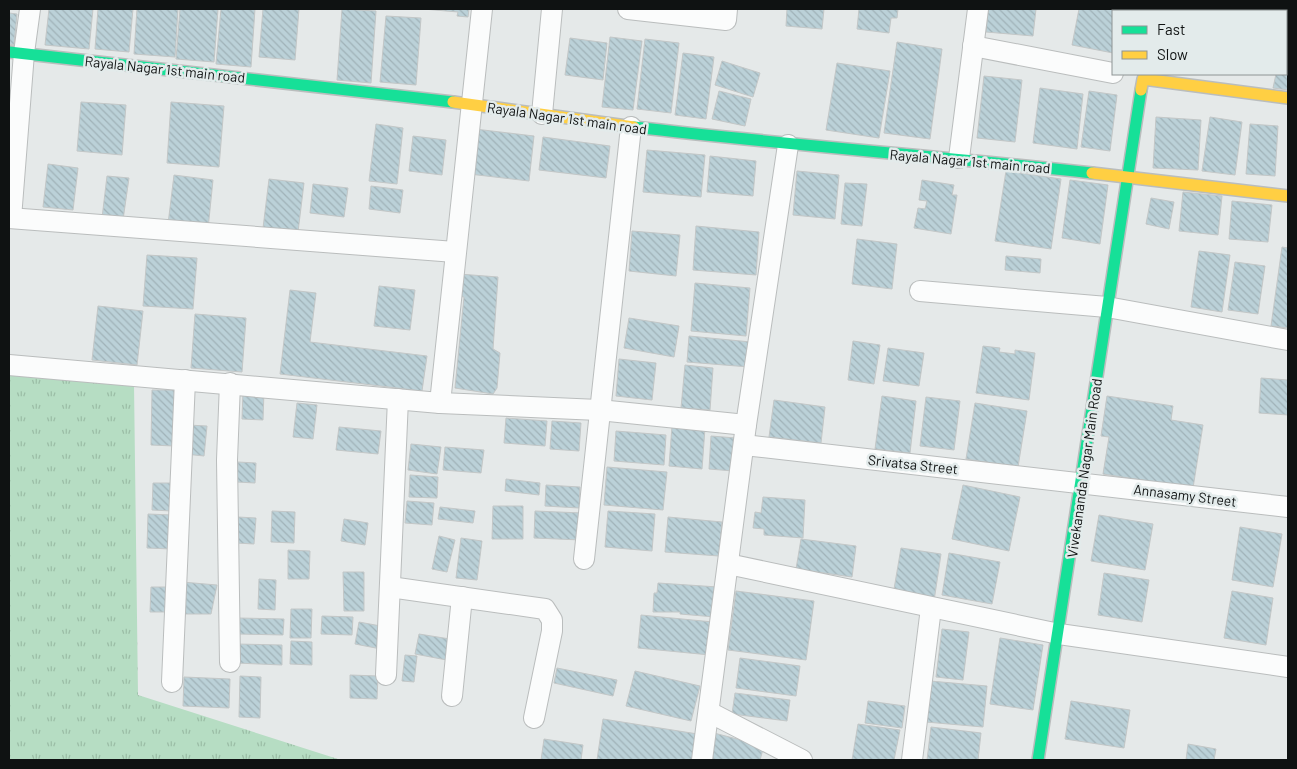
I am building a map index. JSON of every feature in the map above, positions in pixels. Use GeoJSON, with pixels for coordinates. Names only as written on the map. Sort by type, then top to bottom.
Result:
{"type":"FeatureCollection","features":[{"type":"Feature","properties":{"kind":"street"},"geometry":{"type":"LineString","coordinates":[[30,9],[16,53],[10,218],[455,252]]}},
{"type":"Feature","properties":{"kind":"street"},"geometry":{"type":"LineString","coordinates":[[440,403],[482,9]]}},
{"type":"Feature","properties":{"kind":"street"},"geometry":{"type":"LineString","coordinates":[[542,114],[552,9]]}},
{"type":"Feature","properties":{"kind":"street"},"geometry":{"type":"LineString","coordinates":[[628,9],[726,20],[727,9]]}},
{"type":"Feature","properties":{"kind":"street"},"geometry":{"type":"LineString","coordinates":[[958,158],[978,9]]}},
{"type":"Feature","properties":{"kind":"street"},"geometry":{"type":"LineString","coordinates":[[973,46],[1112,73]]}},
{"type":"Feature","properties":{"kind":"street","name":"Rayala Nagar 1st main road"},"geometry":{"type":"LineString","coordinates":[[16,53],[473,104],[631,127],[788,145],[958,158],[1288,196]]}},
{"type":"Feature","properties":{"kind":"street"},"geometry":{"type":"LineString","coordinates":[[1124,75],[1288,98]]}},
{"type":"Feature","properties":{"kind":"street","name":"Vivekananda Nagar Main Road"},"geometry":{"type":"LineString","coordinates":[[1038,760],[1059,634],[1143,78]]}},
{"type":"Feature","properties":{"kind":"street"},"geometry":{"type":"LineString","coordinates":[[584,559],[631,127]]}},
{"type":"Feature","properties":{"kind":"street"},"geometry":{"type":"LineString","coordinates":[[702,760],[745,435],[788,145]]}},
{"type":"Feature","properties":{"kind":"street"},"geometry":{"type":"LineString","coordinates":[[920,291],[1108,307],[1288,340]]}},
{"type":"Feature","properties":{"kind":"street","name":"Srivatsa Street"},"geometry":{"type":"LineString","coordinates":[[9,365],[440,403],[600,410],[745,435],[1081,483]]}},
{"type":"Feature","properties":{"kind":"street"},"geometry":{"type":"LineString","coordinates":[[172,682],[185,380]]}},
{"type":"Feature","properties":{"kind":"street"},"geometry":{"type":"LineString","coordinates":[[230,384],[227,460],[230,662]]}},
{"type":"Feature","properties":{"kind":"street"},"geometry":{"type":"LineString","coordinates":[[386,675],[398,399]]}},
{"type":"Feature","properties":{"kind":"street","name":"Annasamy Street"},"geometry":{"type":"LineString","coordinates":[[1081,483],[1288,507]]}},
{"type":"Feature","properties":{"kind":"street"},"geometry":{"type":"LineString","coordinates":[[728,564],[1059,634],[1288,667]]}},
{"type":"Feature","properties":{"kind":"street"},"geometry":{"type":"LineString","coordinates":[[390,586],[545,609],[552,620],[552,631],[534,718]]}},
{"type":"Feature","properties":{"kind":"street"},"geometry":{"type":"LineString","coordinates":[[452,696],[462,597]]}},
{"type":"Feature","properties":{"kind":"street"},"geometry":{"type":"LineString","coordinates":[[912,760],[931,608]]}},
{"type":"Feature","properties":{"kind":"street"},"geometry":{"type":"LineString","coordinates":[[709,712],[802,760]]}},
{"type":"Feature","properties":{"kind":"green space"},"geometry":{"type":"Polygon","coordinates":[[[9,373],[134,384],[138,695],[341,760],[9,760],[9,373]]]}},
{"type":"Feature","properties":{"kind":"building"},"geometry":{"type":"Polygon","coordinates":[[[49,9],[93,9],[89,49],[45,45],[49,9]]]}},
{"type":"Feature","properties":{"kind":"building"},"geometry":{"type":"Polygon","coordinates":[[[98,9],[133,9],[129,52],[95,49],[98,9]]]}},
{"type":"Feature","properties":{"kind":"building"},"geometry":{"type":"Polygon","coordinates":[[[137,9],[178,9],[175,57],[134,54],[137,9]]]}},
{"type":"Feature","properties":{"kind":"building"},"geometry":{"type":"Polygon","coordinates":[[[180,9],[218,9],[214,62],[176,59],[180,9]]]}},
{"type":"Feature","properties":{"kind":"building"},"geometry":{"type":"Polygon","coordinates":[[[221,9],[255,9],[251,67],[216,64],[221,9]]]}},
{"type":"Feature","properties":{"kind":"building"},"geometry":{"type":"Polygon","coordinates":[[[263,9],[299,9],[295,60],[259,57],[263,9]]]}},
{"type":"Feature","properties":{"kind":"building"},"geometry":{"type":"Polygon","coordinates":[[[342,9],[376,11],[371,83],[337,80],[342,9]]]}},
{"type":"Feature","properties":{"kind":"building"},"geometry":{"type":"Polygon","coordinates":[[[423,9],[469,9],[468,17],[457,16],[458,12],[423,9]]]}},
{"type":"Feature","properties":{"kind":"building"},"geometry":{"type":"Polygon","coordinates":[[[787,9],[824,9],[822,29],[786,26],[787,9]]]}},
{"type":"Feature","properties":{"kind":"building"},"geometry":{"type":"Polygon","coordinates":[[[859,9],[898,9],[897,18],[891,18],[889,33],[857,29],[859,9]]]}},
{"type":"Feature","properties":{"kind":"building"},"geometry":{"type":"Polygon","coordinates":[[[988,9],[1036,9],[1033,36],[986,32],[988,9]]]}},
{"type":"Feature","properties":{"kind":"building"},"geometry":{"type":"Polygon","coordinates":[[[1079,9],[1137,10],[1112,10],[1112,53],[1072,45],[1079,9]]]}},
{"type":"Feature","properties":{"kind":"building"},"geometry":{"type":"Polygon","coordinates":[[[1172,9],[1210,9],[1210,10],[1172,9]]]}},
{"type":"Feature","properties":{"kind":"building"},"geometry":{"type":"Polygon","coordinates":[[[9,13],[17,14],[14,45],[9,44],[9,13]]]}},
{"type":"Feature","properties":{"kind":"building"},"geometry":{"type":"Polygon","coordinates":[[[386,16],[421,18],[416,85],[380,82],[386,16]]]}},
{"type":"Feature","properties":{"kind":"building"},"geometry":{"type":"Polygon","coordinates":[[[1288,32],[1288,90],[1273,88],[1276,75],[1287,75],[1288,32]]]}},
{"type":"Feature","properties":{"kind":"building"},"geometry":{"type":"Polygon","coordinates":[[[610,37],[642,41],[633,110],[602,107],[610,37]]]}},
{"type":"Feature","properties":{"kind":"building"},"geometry":{"type":"Polygon","coordinates":[[[570,38],[607,43],[603,80],[565,75],[570,38]]]}},
{"type":"Feature","properties":{"kind":"building"},"geometry":{"type":"Polygon","coordinates":[[[645,39],[679,43],[671,113],[637,109],[645,39]]]}},
{"type":"Feature","properties":{"kind":"building"},"geometry":{"type":"Polygon","coordinates":[[[897,42],[942,49],[930,139],[884,133],[897,42]]]}},
{"type":"Feature","properties":{"kind":"building"},"geometry":{"type":"Polygon","coordinates":[[[683,53],[714,57],[706,119],[675,115],[683,53]]]}},
{"type":"Feature","properties":{"kind":"building"},"geometry":{"type":"Polygon","coordinates":[[[722,61],[760,73],[753,97],[715,85],[722,61]]]}},
{"type":"Feature","properties":{"kind":"building"},"geometry":{"type":"Polygon","coordinates":[[[837,63],[890,71],[879,138],[826,130],[837,63]]]}},
{"type":"Feature","properties":{"kind":"building"},"geometry":{"type":"Polygon","coordinates":[[[984,76],[1022,80],[1015,142],[977,138],[984,76]]]}},
{"type":"Feature","properties":{"kind":"building"},"geometry":{"type":"Polygon","coordinates":[[[1040,88],[1083,94],[1077,149],[1033,143],[1040,88]]]}},
{"type":"Feature","properties":{"kind":"building"},"geometry":{"type":"Polygon","coordinates":[[[719,91],[751,99],[745,126],[712,119],[719,91]]]}},
{"type":"Feature","properties":{"kind":"building"},"geometry":{"type":"Polygon","coordinates":[[[1089,91],[1117,95],[1110,151],[1081,147],[1089,91]]]}},
{"type":"Feature","properties":{"kind":"building"},"geometry":{"type":"Polygon","coordinates":[[[81,102],[126,105],[122,155],[77,151],[81,102]]]}},
{"type":"Feature","properties":{"kind":"building"},"geometry":{"type":"Polygon","coordinates":[[[171,102],[224,106],[219,167],[167,163],[171,102]]]}},
{"type":"Feature","properties":{"kind":"building"},"geometry":{"type":"Polygon","coordinates":[[[1156,117],[1201,120],[1198,170],[1153,168],[1156,117]]]}},
{"type":"Feature","properties":{"kind":"building"},"geometry":{"type":"Polygon","coordinates":[[[1210,117],[1242,122],[1235,175],[1202,171],[1210,117]]]}},
{"type":"Feature","properties":{"kind":"building"},"geometry":{"type":"Polygon","coordinates":[[[376,124],[403,128],[397,184],[369,181],[376,124]]]}},
{"type":"Feature","properties":{"kind":"building"},"geometry":{"type":"Polygon","coordinates":[[[1250,124],[1278,126],[1275,176],[1246,174],[1250,124]]]}},
{"type":"Feature","properties":{"kind":"building"},"geometry":{"type":"Polygon","coordinates":[[[475,129],[534,136],[529,181],[469,174],[475,129]]]}},
{"type":"Feature","properties":{"kind":"building"},"geometry":{"type":"Polygon","coordinates":[[[413,136],[446,140],[442,175],[409,171],[413,136]]]}},
{"type":"Feature","properties":{"kind":"building"},"geometry":{"type":"Polygon","coordinates":[[[543,137],[610,146],[606,178],[539,170],[543,137]]]}},
{"type":"Feature","properties":{"kind":"building"},"geometry":{"type":"Polygon","coordinates":[[[647,150],[705,155],[701,197],[643,192],[647,150]]]}},
{"type":"Feature","properties":{"kind":"building"},"geometry":{"type":"Polygon","coordinates":[[[710,156],[756,161],[753,196],[707,192],[710,156]]]}},
{"type":"Feature","properties":{"kind":"building"},"geometry":{"type":"Polygon","coordinates":[[[48,164],[78,168],[73,210],[43,207],[48,164]]]}},
{"type":"Feature","properties":{"kind":"building"},"geometry":{"type":"Polygon","coordinates":[[[797,171],[839,175],[835,219],[793,215],[797,171]]]}},
{"type":"Feature","properties":{"kind":"building"},"geometry":{"type":"Polygon","coordinates":[[[1006,171],[1061,179],[1051,249],[995,241],[1006,171]]]}},
{"type":"Feature","properties":{"kind":"building"},"geometry":{"type":"Polygon","coordinates":[[[174,175],[213,180],[208,229],[168,224],[174,175]]]}},
{"type":"Feature","properties":{"kind":"building"},"geometry":{"type":"Polygon","coordinates":[[[107,176],[129,178],[123,220],[102,218],[107,176]]]}},
{"type":"Feature","properties":{"kind":"building"},"geometry":{"type":"Polygon","coordinates":[[[269,179],[304,183],[298,232],[263,228],[269,179]]]}},
{"type":"Feature","properties":{"kind":"building"},"geometry":{"type":"Polygon","coordinates":[[[922,180],[954,185],[952,195],[957,195],[951,234],[914,228],[918,208],[925,209],[927,201],[919,200],[922,180]]]}},
{"type":"Feature","properties":{"kind":"building"},"geometry":{"type":"Polygon","coordinates":[[[1070,180],[1108,185],[1100,244],[1062,238],[1070,180]]]}},
{"type":"Feature","properties":{"kind":"building"},"geometry":{"type":"Polygon","coordinates":[[[845,183],[867,184],[862,226],[841,224],[845,183]]]}},
{"type":"Feature","properties":{"kind":"building"},"geometry":{"type":"Polygon","coordinates":[[[313,184],[348,188],[344,217],[310,213],[313,184]]]}},
{"type":"Feature","properties":{"kind":"building"},"geometry":{"type":"Polygon","coordinates":[[[371,186],[403,190],[400,213],[369,209],[371,186]]]}},
{"type":"Feature","properties":{"kind":"building"},"geometry":{"type":"Polygon","coordinates":[[[1183,192],[1222,196],[1218,235],[1179,231],[1183,192]]]}},
{"type":"Feature","properties":{"kind":"building"},"geometry":{"type":"Polygon","coordinates":[[[1151,198],[1174,202],[1169,229],[1146,224],[1151,198]]]}},
{"type":"Feature","properties":{"kind":"building"},"geometry":{"type":"Polygon","coordinates":[[[1232,201],[1272,205],[1268,242],[1229,239],[1232,201]]]}},
{"type":"Feature","properties":{"kind":"building"},"geometry":{"type":"Polygon","coordinates":[[[696,226],[759,232],[756,275],[693,270],[696,226]]]}},
{"type":"Feature","properties":{"kind":"building"},"geometry":{"type":"Polygon","coordinates":[[[632,231],[680,235],[676,276],[629,271],[632,231]]]}},
{"type":"Feature","properties":{"kind":"building"},"geometry":{"type":"Polygon","coordinates":[[[857,239],[897,244],[892,289],[852,284],[857,239]]]}},
{"type":"Feature","properties":{"kind":"building"},"geometry":{"type":"Polygon","coordinates":[[[1282,247],[1288,248],[1288,328],[1271,326],[1282,247]]]}},
{"type":"Feature","properties":{"kind":"building"},"geometry":{"type":"Polygon","coordinates":[[[1199,251],[1230,255],[1222,312],[1191,307],[1199,251]]]}},
{"type":"Feature","properties":{"kind":"building"},"geometry":{"type":"Polygon","coordinates":[[[147,255],[197,258],[193,309],[143,306],[147,255]]]}},
{"type":"Feature","properties":{"kind":"building"},"geometry":{"type":"Polygon","coordinates":[[[1006,256],[1041,259],[1040,273],[1005,270],[1006,256]]]}},
{"type":"Feature","properties":{"kind":"building"},"geometry":{"type":"Polygon","coordinates":[[[1235,262],[1265,266],[1258,314],[1228,310],[1235,262]]]}},
{"type":"Feature","properties":{"kind":"building"},"geometry":{"type":"Polygon","coordinates":[[[459,274],[498,277],[493,349],[500,353],[497,388],[493,394],[455,388],[464,297],[456,296],[459,274]]]}},
{"type":"Feature","properties":{"kind":"building"},"geometry":{"type":"Polygon","coordinates":[[[695,283],[750,288],[746,336],[691,331],[695,283]]]}},
{"type":"Feature","properties":{"kind":"building"},"geometry":{"type":"Polygon","coordinates":[[[379,286],[415,290],[410,330],[374,326],[379,286]]]}},
{"type":"Feature","properties":{"kind":"building"},"geometry":{"type":"Polygon","coordinates":[[[290,290],[316,293],[310,342],[427,356],[422,391],[280,374],[290,290]]]}},
{"type":"Feature","properties":{"kind":"building"},"geometry":{"type":"Polygon","coordinates":[[[98,306],[143,311],[137,365],[92,360],[98,306]]]}},
{"type":"Feature","properties":{"kind":"building"},"geometry":{"type":"Polygon","coordinates":[[[195,314],[246,318],[242,372],[191,368],[195,314]]]}},
{"type":"Feature","properties":{"kind":"building"},"geometry":{"type":"Polygon","coordinates":[[[629,318],[679,326],[674,357],[624,348],[629,318]]]}},
{"type":"Feature","properties":{"kind":"building"},"geometry":{"type":"Polygon","coordinates":[[[689,336],[751,342],[749,367],[687,362],[689,336]]]}},
{"type":"Feature","properties":{"kind":"building"},"geometry":{"type":"Polygon","coordinates":[[[853,341],[880,345],[874,384],[848,380],[853,341]]]}},
{"type":"Feature","properties":{"kind":"building"},"geometry":{"type":"Polygon","coordinates":[[[983,346],[1000,348],[999,352],[1015,354],[1015,350],[1035,353],[1029,400],[976,393],[983,346]]]}},
{"type":"Feature","properties":{"kind":"building"},"geometry":{"type":"Polygon","coordinates":[[[888,348],[924,353],[919,386],[883,381],[888,348]]]}},
{"type":"Feature","properties":{"kind":"building"},"geometry":{"type":"Polygon","coordinates":[[[619,359],[656,363],[652,400],[616,396],[619,359]]]}},
{"type":"Feature","properties":{"kind":"building"},"geometry":{"type":"Polygon","coordinates":[[[685,365],[713,368],[710,410],[681,408],[685,365]]]}},
{"type":"Feature","properties":{"kind":"building"},"geometry":{"type":"Polygon","coordinates":[[[1261,378],[1288,380],[1288,415],[1259,413],[1261,378]]]}},
{"type":"Feature","properties":{"kind":"building"},"geometry":{"type":"Polygon","coordinates":[[[152,390],[175,390],[174,446],[151,445],[152,390]]]}},
{"type":"Feature","properties":{"kind":"building"},"geometry":{"type":"Polygon","coordinates":[[[243,391],[264,391],[263,420],[242,419],[243,391]]]}},
{"type":"Feature","properties":{"kind":"building"},"geometry":{"type":"Polygon","coordinates":[[[882,396],[916,401],[910,453],[875,449],[882,396]]]}},
{"type":"Feature","properties":{"kind":"building"},"geometry":{"type":"Polygon","coordinates":[[[1107,396],[1173,406],[1171,420],[1203,425],[1193,488],[1103,474],[1109,437],[1101,436],[1107,396]]]}},
{"type":"Feature","properties":{"kind":"building"},"geometry":{"type":"Polygon","coordinates":[[[926,397],[960,401],[954,450],[920,446],[926,397]]]}},
{"type":"Feature","properties":{"kind":"building"},"geometry":{"type":"Polygon","coordinates":[[[774,400],[825,407],[821,443],[769,437],[774,400]]]}},
{"type":"Feature","properties":{"kind":"building"},"geometry":{"type":"Polygon","coordinates":[[[297,403],[317,405],[313,439],[293,437],[297,403]]]}},
{"type":"Feature","properties":{"kind":"building"},"geometry":{"type":"Polygon","coordinates":[[[975,403],[1027,411],[1018,467],[966,459],[975,403]]]}},
{"type":"Feature","properties":{"kind":"building"},"geometry":{"type":"Polygon","coordinates":[[[506,418],[547,421],[545,446],[504,443],[506,418]]]}},
{"type":"Feature","properties":{"kind":"building"},"geometry":{"type":"Polygon","coordinates":[[[552,421],[581,423],[579,451],[550,449],[552,421]]]}},
{"type":"Feature","properties":{"kind":"building"},"geometry":{"type":"Polygon","coordinates":[[[188,425],[207,426],[204,456],[185,454],[188,425]]]}},
{"type":"Feature","properties":{"kind":"building"},"geometry":{"type":"Polygon","coordinates":[[[672,426],[705,428],[702,469],[669,466],[672,426]]]}},
{"type":"Feature","properties":{"kind":"building"},"geometry":{"type":"Polygon","coordinates":[[[339,427],[381,431],[378,454],[336,450],[339,427]]]}},
{"type":"Feature","properties":{"kind":"building"},"geometry":{"type":"Polygon","coordinates":[[[616,431],[666,435],[664,465],[614,461],[616,431]]]}},
{"type":"Feature","properties":{"kind":"building"},"geometry":{"type":"Polygon","coordinates":[[[711,436],[736,438],[733,471],[709,469],[711,436]]]}},
{"type":"Feature","properties":{"kind":"building"},"geometry":{"type":"Polygon","coordinates":[[[411,444],[441,447],[437,474],[408,470],[411,444]]]}},
{"type":"Feature","properties":{"kind":"building"},"geometry":{"type":"Polygon","coordinates":[[[445,447],[484,450],[481,473],[443,470],[445,447]]]}},
{"type":"Feature","properties":{"kind":"building"},"geometry":{"type":"Polygon","coordinates":[[[238,462],[256,463],[255,483],[237,482],[238,462]]]}},
{"type":"Feature","properties":{"kind":"building"},"geometry":{"type":"Polygon","coordinates":[[[607,467],[667,472],[663,510],[604,505],[607,467]]]}},
{"type":"Feature","properties":{"kind":"building"},"geometry":{"type":"Polygon","coordinates":[[[410,475],[438,477],[437,498],[409,497],[410,475]]]}},
{"type":"Feature","properties":{"kind":"building"},"geometry":{"type":"Polygon","coordinates":[[[506,479],[540,483],[539,495],[505,491],[506,479]]]}},
{"type":"Feature","properties":{"kind":"building"},"geometry":{"type":"Polygon","coordinates":[[[153,483],[173,483],[172,511],[152,510],[153,483]]]}},
{"type":"Feature","properties":{"kind":"building"},"geometry":{"type":"Polygon","coordinates":[[[546,485],[580,487],[579,508],[545,506],[546,485]]]}},
{"type":"Feature","properties":{"kind":"building"},"geometry":{"type":"Polygon","coordinates":[[[963,485],[1020,497],[1009,551],[952,539],[963,485]]]}},
{"type":"Feature","properties":{"kind":"building"},"geometry":{"type":"Polygon","coordinates":[[[763,497],[805,500],[803,538],[764,535],[764,529],[753,528],[755,512],[761,513],[763,497]]]}},
{"type":"Feature","properties":{"kind":"building"},"geometry":{"type":"Polygon","coordinates":[[[407,501],[434,503],[432,525],[405,523],[407,501]]]}},
{"type":"Feature","properties":{"kind":"building"},"geometry":{"type":"Polygon","coordinates":[[[493,506],[523,506],[523,539],[492,539],[493,506]]]}},
{"type":"Feature","properties":{"kind":"building"},"geometry":{"type":"Polygon","coordinates":[[[440,507],[475,511],[473,523],[438,519],[440,507]]]}},
{"type":"Feature","properties":{"kind":"building"},"geometry":{"type":"Polygon","coordinates":[[[272,511],[295,512],[294,543],[271,542],[272,511]]]}},
{"type":"Feature","properties":{"kind":"building"},"geometry":{"type":"Polygon","coordinates":[[[535,511],[582,513],[581,540],[534,538],[535,511]]]}},
{"type":"Feature","properties":{"kind":"building"},"geometry":{"type":"Polygon","coordinates":[[[608,511],[655,514],[652,551],[605,547],[608,511]]]}},
{"type":"Feature","properties":{"kind":"building"},"geometry":{"type":"Polygon","coordinates":[[[148,514],[172,515],[171,549],[147,548],[148,514]]]}},
{"type":"Feature","properties":{"kind":"building"},"geometry":{"type":"Polygon","coordinates":[[[1099,515],[1153,524],[1145,570],[1091,561],[1099,515]]]}},
{"type":"Feature","properties":{"kind":"building"},"geometry":{"type":"Polygon","coordinates":[[[238,517],[256,518],[254,544],[236,543],[238,517]]]}},
{"type":"Feature","properties":{"kind":"building"},"geometry":{"type":"Polygon","coordinates":[[[668,517],[722,522],[719,556],[665,552],[668,517]]]}},
{"type":"Feature","properties":{"kind":"building"},"geometry":{"type":"Polygon","coordinates":[[[344,519],[368,523],[365,545],[341,541],[344,519]]]}},
{"type":"Feature","properties":{"kind":"building"},"geometry":{"type":"Polygon","coordinates":[[[1240,527],[1282,534],[1273,587],[1232,580],[1240,527]]]}},
{"type":"Feature","properties":{"kind":"building"},"geometry":{"type":"Polygon","coordinates":[[[439,536],[455,540],[447,572],[432,569],[439,536]]]}},
{"type":"Feature","properties":{"kind":"building"},"geometry":{"type":"Polygon","coordinates":[[[461,538],[482,541],[477,580],[456,578],[461,538]]]}},
{"type":"Feature","properties":{"kind":"building"},"geometry":{"type":"Polygon","coordinates":[[[801,539],[856,546],[852,577],[796,569],[801,539]]]}},
{"type":"Feature","properties":{"kind":"building"},"geometry":{"type":"Polygon","coordinates":[[[901,548],[941,554],[934,601],[893,595],[901,548]]]}},
{"type":"Feature","properties":{"kind":"building"},"geometry":{"type":"Polygon","coordinates":[[[288,550],[310,551],[309,579],[288,579],[288,550]]]}},
{"type":"Feature","properties":{"kind":"building"},"geometry":{"type":"Polygon","coordinates":[[[949,553],[1000,562],[992,604],[942,595],[949,553]]]}},
{"type":"Feature","properties":{"kind":"building"},"geometry":{"type":"Polygon","coordinates":[[[343,572],[364,572],[364,611],[344,611],[343,572]]]}},
{"type":"Feature","properties":{"kind":"building"},"geometry":{"type":"Polygon","coordinates":[[[1104,573],[1149,580],[1142,622],[1098,615],[1104,573]]]}},
{"type":"Feature","properties":{"kind":"building"},"geometry":{"type":"Polygon","coordinates":[[[259,579],[276,580],[275,610],[258,609],[259,579]]]}},
{"type":"Feature","properties":{"kind":"building"},"geometry":{"type":"Polygon","coordinates":[[[182,582],[217,585],[211,614],[181,614],[182,582]]]}},
{"type":"Feature","properties":{"kind":"building"},"geometry":{"type":"Polygon","coordinates":[[[658,583],[718,587],[715,617],[680,614],[680,612],[653,612],[654,593],[657,593],[658,583]]]}},
{"type":"Feature","properties":{"kind":"building"},"geometry":{"type":"Polygon","coordinates":[[[151,587],[168,587],[167,612],[150,612],[151,587]]]}},
{"type":"Feature","properties":{"kind":"building"},"geometry":{"type":"Polygon","coordinates":[[[736,591],[814,601],[806,660],[728,650],[736,591]]]}},
{"type":"Feature","properties":{"kind":"building"},"geometry":{"type":"Polygon","coordinates":[[[1232,591],[1273,598],[1266,645],[1224,638],[1232,591]]]}},
{"type":"Feature","properties":{"kind":"building"},"geometry":{"type":"Polygon","coordinates":[[[291,609],[312,609],[311,638],[290,638],[291,609]]]}},
{"type":"Feature","properties":{"kind":"building"},"geometry":{"type":"Polygon","coordinates":[[[641,615],[713,622],[710,655],[638,648],[641,615]]]}},
{"type":"Feature","properties":{"kind":"building"},"geometry":{"type":"Polygon","coordinates":[[[322,616],[353,617],[352,635],[321,634],[322,616]]]}},
{"type":"Feature","properties":{"kind":"building"},"geometry":{"type":"Polygon","coordinates":[[[239,618],[284,619],[283,635],[239,634],[239,618]]]}},
{"type":"Feature","properties":{"kind":"building"},"geometry":{"type":"Polygon","coordinates":[[[359,622],[386,627],[381,649],[355,644],[359,622]]]}},
{"type":"Feature","properties":{"kind":"building"},"geometry":{"type":"Polygon","coordinates":[[[942,629],[969,632],[963,680],[936,677],[942,629]]]}},
{"type":"Feature","properties":{"kind":"building"},"geometry":{"type":"Polygon","coordinates":[[[419,634],[456,640],[452,661],[415,654],[419,634]]]}},
{"type":"Feature","properties":{"kind":"building"},"geometry":{"type":"Polygon","coordinates":[[[1000,638],[1043,645],[1033,710],[990,704],[1000,638]]]}},
{"type":"Feature","properties":{"kind":"building"},"geometry":{"type":"Polygon","coordinates":[[[291,641],[312,642],[312,665],[290,664],[291,641]]]}},
{"type":"Feature","properties":{"kind":"building"},"geometry":{"type":"Polygon","coordinates":[[[237,644],[282,645],[282,665],[236,663],[237,644]]]}},
{"type":"Feature","properties":{"kind":"building"},"geometry":{"type":"Polygon","coordinates":[[[405,655],[417,656],[414,682],[402,681],[405,655]]]}},
{"type":"Feature","properties":{"kind":"building"},"geometry":{"type":"Polygon","coordinates":[[[740,658],[800,666],[796,696],[736,688],[740,658]]]}},
{"type":"Feature","properties":{"kind":"building"},"geometry":{"type":"Polygon","coordinates":[[[557,668],[617,680],[613,696],[554,683],[557,668]]]}},
{"type":"Feature","properties":{"kind":"building"},"geometry":{"type":"Polygon","coordinates":[[[635,671],[700,686],[691,721],[626,706],[635,671]]]}},
{"type":"Feature","properties":{"kind":"building"},"geometry":{"type":"Polygon","coordinates":[[[350,675],[378,676],[377,699],[350,698],[350,675]]]}},
{"type":"Feature","properties":{"kind":"building"},"geometry":{"type":"Polygon","coordinates":[[[240,676],[261,677],[260,718],[239,717],[240,676]]]}},
{"type":"Feature","properties":{"kind":"building"},"geometry":{"type":"Polygon","coordinates":[[[184,677],[230,679],[229,708],[183,706],[184,677]]]}},
{"type":"Feature","properties":{"kind":"building"},"geometry":{"type":"Polygon","coordinates":[[[930,681],[987,686],[983,727],[926,722],[930,681]]]}},
{"type":"Feature","properties":{"kind":"building"},"geometry":{"type":"Polygon","coordinates":[[[735,693],[790,700],[787,721],[732,714],[735,693]]]}},
{"type":"Feature","properties":{"kind":"building"},"geometry":{"type":"Polygon","coordinates":[[[868,701],[905,706],[902,728],[865,723],[868,701]]]}},
{"type":"Feature","properties":{"kind":"building"},"geometry":{"type":"Polygon","coordinates":[[[1071,701],[1130,710],[1124,748],[1065,739],[1071,701]]]}},
{"type":"Feature","properties":{"kind":"building"},"geometry":{"type":"Polygon","coordinates":[[[603,719],[704,735],[700,760],[597,760],[603,719]]]}},
{"type":"Feature","properties":{"kind":"building"},"geometry":{"type":"Polygon","coordinates":[[[858,724],[900,730],[894,760],[852,760],[858,724]]]}},
{"type":"Feature","properties":{"kind":"building"},"geometry":{"type":"Polygon","coordinates":[[[931,727],[981,733],[978,760],[927,760],[931,727]]]}},
{"type":"Feature","properties":{"kind":"building"},"geometry":{"type":"Polygon","coordinates":[[[714,733],[764,746],[760,760],[706,760],[714,733]]]}},
{"type":"Feature","properties":{"kind":"building"},"geometry":{"type":"Polygon","coordinates":[[[544,739],[583,745],[581,760],[541,760],[544,739]]]}},
{"type":"Feature","properties":{"kind":"building"},"geometry":{"type":"Polygon","coordinates":[[[1188,744],[1216,749],[1214,760],[1186,760],[1188,744]]]}},
{"type":"Feature","properties":{"kind":"traffic: fast"},"geometry":{"type":"LineString","coordinates":[[9,52],[453,102]]}},
{"type":"Feature","properties":{"kind":"traffic: fast"},"geometry":{"type":"LineString","coordinates":[[1038,760],[1141,90]]}},
{"type":"Feature","properties":{"kind":"traffic: fast"},"geometry":{"type":"LineString","coordinates":[[634,127],[1092,173]]}},
{"type":"Feature","properties":{"kind":"traffic: slow"},"geometry":{"type":"LineString","coordinates":[[1141,90],[1143,79],[1288,98]]}},
{"type":"Feature","properties":{"kind":"traffic: slow"},"geometry":{"type":"LineString","coordinates":[[453,102],[634,127]]}},
{"type":"Feature","properties":{"kind":"traffic: slow"},"geometry":{"type":"LineString","coordinates":[[1092,173],[1288,196]]}}]}
